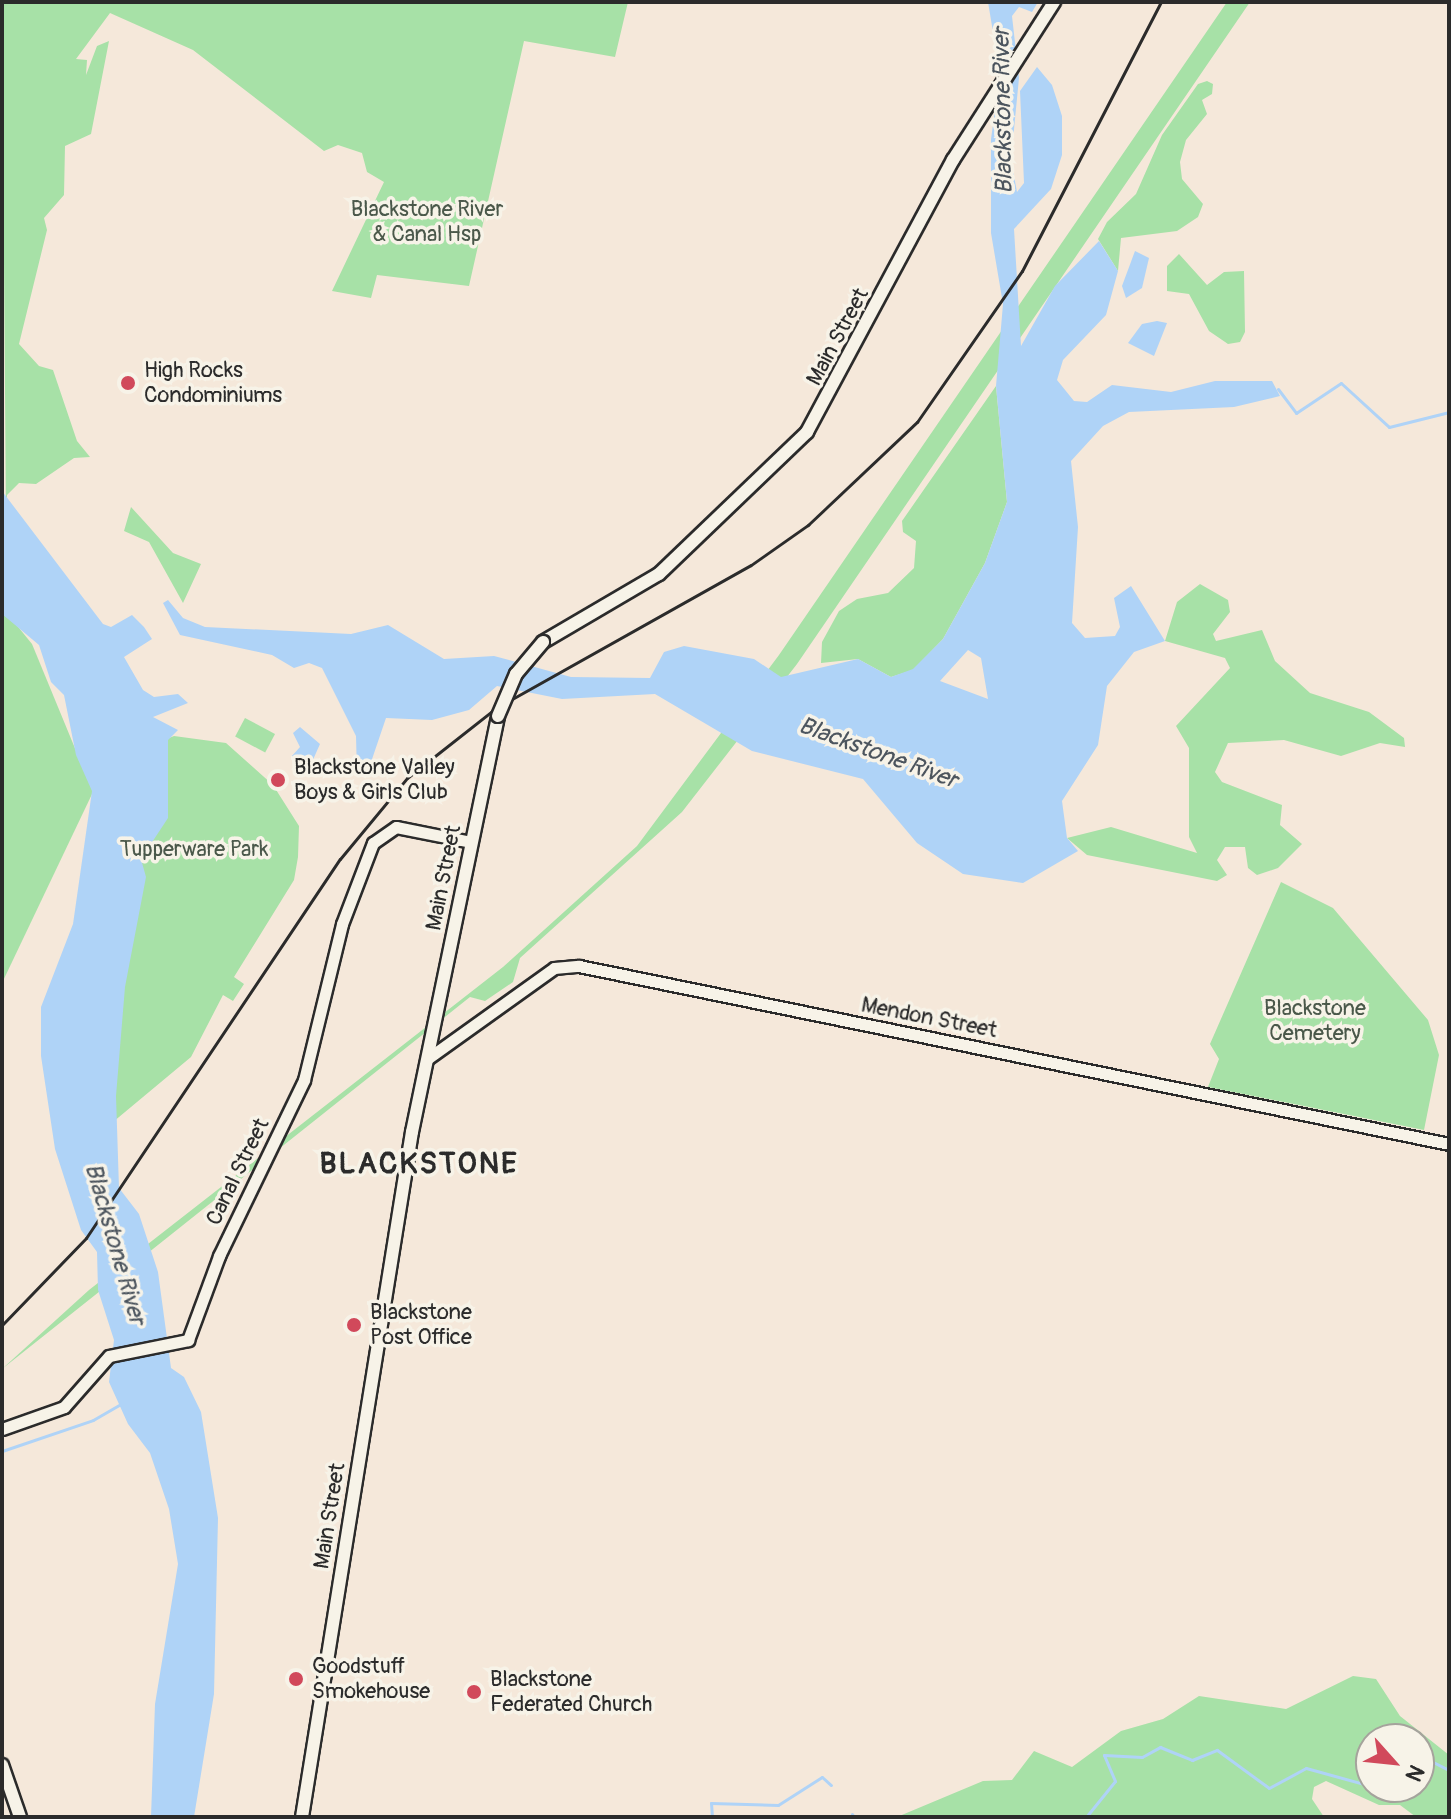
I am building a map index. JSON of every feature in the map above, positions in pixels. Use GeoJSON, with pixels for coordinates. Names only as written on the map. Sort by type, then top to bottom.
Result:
{"type":"FeatureCollection","features":[{"type":"Feature","properties":{"kind":"main road","name":"Main Street"},"geometry":{"type":"LineString","coordinates":[[302,1817],[427,1059],[498,716],[516,674],[543,642],[659,574],[807,432],[993,97],[1054,2]]}},
{"type":"Feature","properties":{"kind":"main road"},"geometry":{"type":"LineString","coordinates":[[2,1765],[20,1817]]}},
{"type":"Feature","properties":{"kind":"street","name":"Canal Street"},"geometry":{"type":"LineString","coordinates":[[2,1429],[64,1407],[109,1356],[188,1340],[219,1256],[300,1091],[367,853],[379,834],[396,827],[471,842]]}},
{"type":"Feature","properties":{"kind":"street","name":"Mendon Street"},"geometry":{"type":"LineString","coordinates":[[427,1059],[554,968],[579,966],[1449,1144]]}},
{"type":"Feature","properties":{"kind":"green space","name":"Blackstone River & Canal Hsp"},"geometry":{"type":"Polygon","coordinates":[[[2,2],[628,2],[615,57],[524,41],[469,286],[377,275],[371,298],[332,291],[384,182],[367,172],[362,153],[338,145],[324,151],[193,50],[110,13],[76,59],[87,60],[86,75],[97,46],[109,41],[91,134],[65,146],[64,195],[44,218],[47,230],[19,344],[39,366],[53,370],[77,441],[90,457],[74,458],[36,484],[19,483],[7,495],[6,520],[2,2]]]}},
{"type":"Feature","properties":{"kind":"green space"},"geometry":{"type":"Polygon","coordinates":[[[1227,2],[1250,2],[797,664],[682,812],[520,958],[513,982],[485,1001],[470,997],[2,1369],[89,1290],[503,967],[637,846],[779,655],[1227,2]]]}},
{"type":"Feature","properties":{"kind":"green space"},"geometry":{"type":"Polygon","coordinates":[[[1207,81],[1213,84],[1212,94],[1202,100],[1207,114],[1186,140],[1180,162],[1182,179],[1203,204],[1198,217],[1177,231],[1121,238],[1118,271],[1098,239],[1107,222],[1136,194],[1162,135],[1198,84],[1207,81]]]}},
{"type":"Feature","properties":{"kind":"green space"},"geometry":{"type":"Polygon","coordinates":[[[1179,254],[1207,285],[1224,272],[1244,271],[1245,332],[1240,342],[1228,344],[1209,331],[1189,294],[1167,291],[1167,266],[1179,254]]]}},
{"type":"Feature","properties":{"kind":"green space"},"geometry":{"type":"Polygon","coordinates":[[[996,386],[1007,502],[985,563],[943,639],[913,670],[891,677],[858,659],[821,663],[822,642],[839,611],[857,599],[888,593],[914,568],[916,541],[903,532],[902,521],[996,386]]]}},
{"type":"Feature","properties":{"kind":"green space"},"geometry":{"type":"Polygon","coordinates":[[[131,507],[173,553],[201,564],[183,603],[149,542],[124,531],[131,507]]]}},
{"type":"Feature","properties":{"kind":"green space"},"geometry":{"type":"Polygon","coordinates":[[[1200,584],[1228,600],[1230,612],[1213,634],[1216,641],[1262,630],[1275,661],[1310,693],[1369,712],[1404,738],[1405,747],[1380,743],[1341,756],[1284,740],[1228,743],[1215,772],[1222,782],[1282,805],[1280,825],[1302,844],[1278,868],[1257,875],[1248,868],[1245,847],[1225,847],[1217,860],[1227,875],[1217,881],[1087,855],[1067,838],[1111,827],[1197,853],[1189,837],[1189,748],[1176,726],[1230,668],[1225,658],[1165,641],[1177,602],[1200,584]]]}},
{"type":"Feature","properties":{"kind":"green space"},"geometry":{"type":"Polygon","coordinates":[[[2,607],[32,644],[93,792],[2,983],[2,607]]]}},
{"type":"Feature","properties":{"kind":"green space"},"geometry":{"type":"Polygon","coordinates":[[[245,718],[275,734],[265,753],[235,737],[245,718]]]}},
{"type":"Feature","properties":{"kind":"green space","name":"Tupperware Park"},"geometry":{"type":"Polygon","coordinates":[[[174,736],[226,743],[273,785],[299,826],[298,857],[294,880],[234,977],[244,984],[233,1001],[223,995],[191,1057],[107,1127],[139,750],[174,736]]]}},
{"type":"Feature","properties":{"kind":"green space","name":"Blackstone Cemetery"},"geometry":{"type":"Polygon","coordinates":[[[1281,882],[1333,908],[1428,1020],[1439,1055],[1424,1130],[1208,1087],[1219,1059],[1210,1044],[1281,882]]]}},
{"type":"Feature","properties":{"kind":"green space"},"geometry":{"type":"Polygon","coordinates":[[[1353,1676],[1376,1679],[1400,1716],[1409,1723],[1355,1723],[1355,1794],[1326,1781],[1314,1787],[1312,1799],[1324,1817],[897,1817],[983,1781],[1012,1780],[1034,1751],[1072,1767],[1121,1731],[1163,1719],[1199,1696],[1286,1709],[1353,1676]]]}},
{"type":"Feature","properties":{"kind":"green space"},"geometry":{"type":"Polygon","coordinates":[[[1435,1744],[1449,1755],[1449,1817],[1416,1817],[1400,1805],[1375,1803],[1435,1803],[1435,1744]]]}},
{"type":"Feature","properties":{"kind":"water","name":"Blackstone River"},"geometry":{"type":"Polygon","coordinates":[[[988,2],[1038,2],[1032,12],[1019,7],[1012,16],[1019,78],[1011,160],[1017,192],[1024,183],[1020,91],[1037,67],[1052,85],[1062,116],[1062,155],[1051,189],[1014,229],[1021,346],[1055,286],[1099,241],[1118,271],[1106,315],[1063,360],[1057,380],[1074,401],[1087,402],[1112,385],[1171,392],[1215,381],[1272,381],[1280,396],[1234,407],[1129,412],[1103,426],[1071,461],[1078,527],[1072,623],[1085,638],[1115,636],[1120,627],[1114,598],[1131,586],[1165,641],[1134,652],[1107,686],[1098,745],[1062,801],[1067,838],[1078,851],[1023,883],[963,874],[917,843],[863,779],[752,751],[655,694],[562,699],[497,686],[469,710],[432,720],[386,718],[368,771],[357,774],[356,736],[322,668],[309,663],[294,668],[272,655],[180,635],[163,603],[168,600],[183,618],[205,627],[351,634],[388,625],[444,659],[494,656],[571,677],[650,678],[664,652],[684,646],[754,659],[781,677],[858,659],[891,677],[913,669],[943,639],[985,563],[1007,502],[996,386],[1003,304],[991,233],[991,139],[1000,74],[988,2]],[[968,650],[940,681],[988,699],[981,658],[968,650]]]}},
{"type":"Feature","properties":{"kind":"water"},"geometry":{"type":"Polygon","coordinates":[[[1135,251],[1149,258],[1142,288],[1126,298],[1122,286],[1135,251]]]}},
{"type":"Feature","properties":{"kind":"water"},"geometry":{"type":"Polygon","coordinates":[[[1167,323],[1154,356],[1128,343],[1142,324],[1167,323]]]}},
{"type":"Feature","properties":{"kind":"water","name":"Blackstone River"},"geometry":{"type":"Polygon","coordinates":[[[2,491],[103,624],[111,627],[132,615],[144,627],[152,639],[124,657],[143,690],[154,697],[178,694],[188,703],[153,717],[178,730],[168,740],[168,818],[141,859],[146,877],[125,987],[116,1096],[119,1188],[139,1214],[158,1272],[171,1368],[184,1377],[201,1412],[218,1518],[214,1694],[194,1817],[151,1817],[155,1704],[178,1564],[169,1509],[150,1453],[128,1424],[109,1382],[114,1340],[98,1290],[97,1252],[81,1230],[55,1149],[41,1056],[41,1007],[73,924],[92,791],[76,755],[64,695],[51,682],[39,645],[2,614],[2,491]]]}},
{"type":"Feature","properties":{"kind":"water"},"geometry":{"type":"Polygon","coordinates":[[[300,727],[320,744],[308,771],[291,757],[300,747],[293,733],[300,727]]]}},
{"type":"Feature","properties":{"kind":"waterway"},"geometry":{"type":"LineString","coordinates":[[1278,389],[1296,413],[1341,383],[1389,427],[1449,412]]}},
{"type":"Feature","properties":{"kind":"waterway"},"geometry":{"type":"LineString","coordinates":[[2,1451],[93,1420],[121,1404]]}},
{"type":"Feature","properties":{"kind":"waterway"},"geometry":{"type":"LineString","coordinates":[[1086,1817],[1115,1781],[1104,1755],[1142,1757],[1160,1747],[1192,1760],[1217,1750],[1269,1788],[1306,1768],[1355,1782]]}},
{"type":"Feature","properties":{"kind":"waterway"},"geometry":{"type":"LineString","coordinates":[[1435,1763],[1449,1770]]}},
{"type":"Feature","properties":{"kind":"waterway"},"geometry":{"type":"LineString","coordinates":[[712,1817],[711,1803],[778,1805],[822,1777],[831,1785]]}},
{"type":"Feature","properties":{"kind":"railway"},"geometry":{"type":"LineString","coordinates":[[2,1325],[86,1238],[340,859],[407,778],[496,708],[751,565],[808,525],[917,422],[1022,271],[1161,2]]}},
{"type":"Feature","properties":{"kind":"place","name":"High Rocks Condominiums"},"geometry":{"type":"Point","coordinates":[128,383]}},
{"type":"Feature","properties":{"kind":"place","name":"Blackstone Valley Boys & Girls Club"},"geometry":{"type":"Point","coordinates":[278,780]}},
{"type":"Feature","properties":{"kind":"place","name":"Blackstone Post Office"},"geometry":{"type":"Point","coordinates":[354,1325]}},
{"type":"Feature","properties":{"kind":"place","name":"Goodstuff Smokehouse"},"geometry":{"type":"Point","coordinates":[296,1679]}},
{"type":"Feature","properties":{"kind":"place","name":"Blackstone Federated Church"},"geometry":{"type":"Point","coordinates":[474,1692]}},
{"type":"Feature","properties":{"kind":"district","name":"BLACKSTONE"},"geometry":{"type":"Point","coordinates":[419,1164]}}]}
